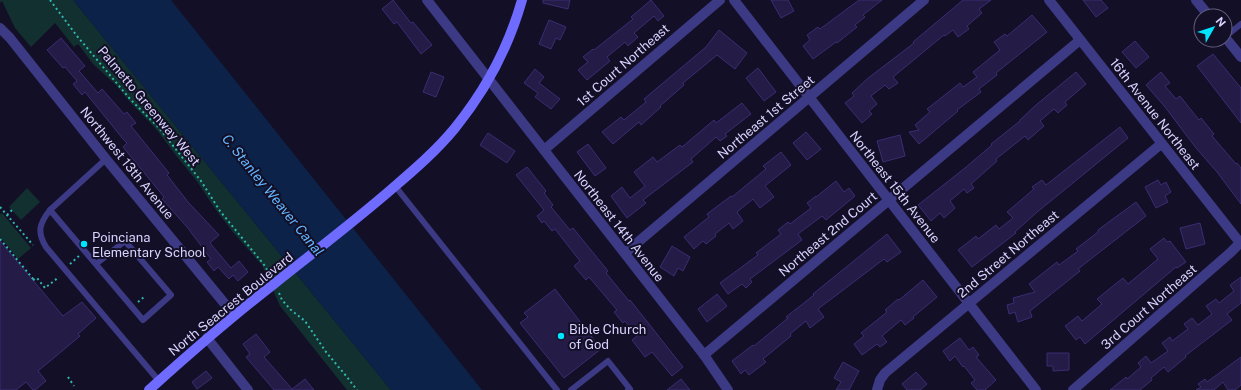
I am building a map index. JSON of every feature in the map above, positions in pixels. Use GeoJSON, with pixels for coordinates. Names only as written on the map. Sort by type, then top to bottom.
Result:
{"type":"FeatureCollection","features":[{"type":"Feature","properties":{"kind":"street","name":"Northeast 14th Avenue"},"geometry":{"type":"LineString","coordinates":[[427,0],[704,355],[728,390]]}},
{"type":"Feature","properties":{"kind":"street","name":"North Seacrest Boulevard"},"geometry":{"type":"LineString","coordinates":[[149,390],[234,315],[353,222],[416,168],[455,128],[474,102],[488,79],[511,32],[522,0]]}},
{"type":"Feature","properties":{"kind":"street","name":"1st Court Northeast"},"geometry":{"type":"LineString","coordinates":[[544,150],[720,0]]}},
{"type":"Feature","properties":{"kind":"street","name":"Northeast 15th Avenue"},"geometry":{"type":"LineString","coordinates":[[734,0],[1036,390]]}},
{"type":"Feature","properties":{"kind":"street","name":"Northeast 1st Street"},"geometry":{"type":"LineString","coordinates":[[625,253],[924,0]]}},
{"type":"Feature","properties":{"kind":"street","name":"16th Avenue Northeast"},"geometry":{"type":"LineString","coordinates":[[1049,0],[1161,144],[1241,243]]}},
{"type":"Feature","properties":{"kind":"street"},"geometry":{"type":"LineString","coordinates":[[1196,0],[1202,8]]}},
{"type":"Feature","properties":{"kind":"street","name":"Northwest 13th Avenue"},"geometry":{"type":"LineString","coordinates":[[0,28],[10,38],[106,159],[234,315]]}},
{"type":"Feature","properties":{"kind":"street","name":"Northeast 2nd Court"},"geometry":{"type":"LineString","coordinates":[[704,355],[1080,40]]}},
{"type":"Feature","properties":{"kind":"street"},"geometry":{"type":"LineString","coordinates":[[1233,47],[1241,57]]}},
{"type":"Feature","properties":{"kind":"street","name":"2nd Street Northeast"},"geometry":{"type":"LineString","coordinates":[[877,389],[885,373],[1161,144]]}},
{"type":"Feature","properties":{"kind":"street","name":"3rd Court Northeast"},"geometry":{"type":"LineString","coordinates":[[1073,390],[1241,243]]}},
{"type":"Feature","properties":{"kind":"street"},"geometry":{"type":"LineString","coordinates":[[207,338],[248,390]]}},
{"type":"Feature","properties":{"kind":"lane"},"geometry":{"type":"LineString","coordinates":[[1233,30],[1241,24]]}},
{"type":"Feature","properties":{"kind":"lane"},"geometry":{"type":"LineString","coordinates":[[106,159],[50,210],[41,224],[40,229],[42,239],[46,247],[159,381]]}},
{"type":"Feature","properties":{"kind":"lane"},"geometry":{"type":"LineString","coordinates":[[395,186],[557,390]]}},
{"type":"Feature","properties":{"kind":"lane"},"geometry":{"type":"LineString","coordinates":[[50,210],[143,320],[171,295],[125,241],[96,264]]}},
{"type":"Feature","properties":{"kind":"lane"},"geometry":{"type":"LineString","coordinates":[[571,390],[608,361],[630,389],[628,390]]}},
{"type":"Feature","properties":{"kind":"path","name":"Palmetto Greenway West"},"geometry":{"type":"LineString","coordinates":[[50,0],[77,36],[130,98],[159,128],[201,181],[220,211],[265,266],[282,300],[291,310],[305,321],[326,352],[357,390]]}},
{"type":"Feature","properties":{"kind":"path"},"geometry":{"type":"LineString","coordinates":[[0,207],[33,245]]}},
{"type":"Feature","properties":{"kind":"path"},"geometry":{"type":"LineString","coordinates":[[7,215],[12,210]]}},
{"type":"Feature","properties":{"kind":"path"},"geometry":{"type":"LineString","coordinates":[[0,239],[34,280],[36,278],[45,288],[59,277]]}},
{"type":"Feature","properties":{"kind":"path"},"geometry":{"type":"LineString","coordinates":[[74,261],[81,255]]}},
{"type":"Feature","properties":{"kind":"path"},"geometry":{"type":"LineString","coordinates":[[137,303],[144,297]]}},
{"type":"Feature","properties":{"kind":"path"},"geometry":{"type":"LineString","coordinates":[[68,378],[74,386]]}},
{"type":"Feature","properties":{"kind":"green space"},"geometry":{"type":"Polygon","coordinates":[[[0,0],[73,0],[391,390],[347,390],[280,306],[262,265],[232,231],[196,180],[156,129],[117,86],[93,64],[78,44],[74,47],[55,23],[31,47],[15,28],[2,1],[0,3],[0,0]]]}},
{"type":"Feature","properties":{"kind":"green space"},"geometry":{"type":"Polygon","coordinates":[[[27,188],[40,202],[21,220],[9,207],[27,188]]]}},
{"type":"Feature","properties":{"kind":"green space"},"geometry":{"type":"Polygon","coordinates":[[[2,213],[31,248],[18,259],[0,237],[0,214],[2,213]]]}},
{"type":"Feature","properties":{"kind":"water","name":"C. Stanley Weaver Canal"},"geometry":{"type":"Polygon","coordinates":[[[73,0],[171,0],[482,390],[391,390],[73,0]]]}},
{"type":"Feature","properties":{"kind":"building"},"geometry":{"type":"Polygon","coordinates":[[[393,0],[411,23],[413,22],[432,45],[421,54],[397,22],[394,24],[382,9],[393,0]]]}},
{"type":"Feature","properties":{"kind":"building"},"geometry":{"type":"Polygon","coordinates":[[[543,0],[570,0],[568,9],[543,3],[543,0]]]}},
{"type":"Feature","properties":{"kind":"building"},"geometry":{"type":"Polygon","coordinates":[[[651,0],[664,16],[658,21],[654,16],[634,33],[638,37],[628,46],[625,42],[607,57],[610,61],[587,80],[578,70],[588,62],[583,57],[633,19],[631,17],[651,0]]]}},
{"type":"Feature","properties":{"kind":"building"},"geometry":{"type":"Polygon","coordinates":[[[771,0],[788,0],[794,11],[781,18],[771,0]]]}},
{"type":"Feature","properties":{"kind":"building"},"geometry":{"type":"Polygon","coordinates":[[[859,0],[882,0],[863,15],[865,17],[855,25],[857,27],[813,59],[803,46],[810,40],[807,35],[818,27],[820,29],[859,0]]]}},
{"type":"Feature","properties":{"kind":"building"},"geometry":{"type":"Polygon","coordinates":[[[963,0],[991,0],[979,9],[982,13],[967,26],[969,29],[958,37],[953,30],[945,36],[944,35],[893,77],[898,83],[889,89],[885,85],[871,96],[877,104],[869,111],[872,114],[862,123],[845,103],[854,96],[852,93],[867,79],[914,43],[913,42],[963,0]]]}},
{"type":"Feature","properties":{"kind":"building"},"geometry":{"type":"Polygon","coordinates":[[[1083,0],[1101,0],[1108,8],[1096,17],[1083,0]]]}},
{"type":"Feature","properties":{"kind":"building"},"geometry":{"type":"Polygon","coordinates":[[[1032,15],[1047,32],[996,73],[997,75],[979,89],[981,92],[957,110],[958,111],[919,144],[909,132],[919,130],[915,125],[930,112],[927,109],[960,83],[963,87],[977,77],[973,72],[1000,50],[994,42],[1005,34],[1007,36],[1032,15]]]}},
{"type":"Feature","properties":{"kind":"building"},"geometry":{"type":"Polygon","coordinates":[[[549,20],[566,27],[560,40],[556,38],[551,49],[539,44],[549,20]]]}},
{"type":"Feature","properties":{"kind":"building"},"geometry":{"type":"Polygon","coordinates":[[[719,30],[747,53],[735,69],[717,55],[683,83],[684,85],[641,125],[639,122],[613,144],[602,132],[621,117],[624,120],[646,102],[644,99],[706,47],[719,30]]]}},
{"type":"Feature","properties":{"kind":"building"},"geometry":{"type":"Polygon","coordinates":[[[61,38],[85,66],[79,71],[98,93],[102,89],[124,114],[127,112],[136,123],[131,126],[169,173],[167,175],[188,202],[219,235],[210,243],[231,268],[239,261],[248,272],[238,281],[233,275],[229,279],[218,267],[214,271],[207,262],[211,259],[187,227],[162,199],[164,197],[123,147],[127,143],[85,92],[82,95],[73,84],[77,81],[47,50],[61,38]]]}},
{"type":"Feature","properties":{"kind":"building"},"geometry":{"type":"Polygon","coordinates":[[[1135,41],[1149,57],[1136,68],[1122,52],[1135,41]]]}},
{"type":"Feature","properties":{"kind":"building"},"geometry":{"type":"Polygon","coordinates":[[[1213,54],[1241,88],[1241,123],[1197,66],[1213,54]]]}},
{"type":"Feature","properties":{"kind":"building"},"geometry":{"type":"Polygon","coordinates":[[[758,68],[776,92],[764,101],[746,78],[758,68]]]}},
{"type":"Feature","properties":{"kind":"building"},"geometry":{"type":"Polygon","coordinates":[[[535,69],[544,77],[539,83],[560,99],[551,109],[535,97],[538,93],[524,83],[535,69]]]}},
{"type":"Feature","properties":{"kind":"building"},"geometry":{"type":"Polygon","coordinates":[[[431,72],[444,77],[436,97],[423,92],[431,72]]]}},
{"type":"Feature","properties":{"kind":"building"},"geometry":{"type":"Polygon","coordinates":[[[1076,72],[1086,84],[1065,102],[1067,105],[1058,113],[1054,109],[1040,121],[1044,126],[1028,140],[1025,136],[996,159],[997,161],[971,184],[974,188],[967,193],[964,189],[950,201],[955,208],[944,218],[940,213],[931,221],[918,205],[965,168],[992,145],[991,144],[1020,121],[1036,105],[1076,72]]]}},
{"type":"Feature","properties":{"kind":"building"},"geometry":{"type":"Polygon","coordinates":[[[1161,72],[1170,83],[1165,86],[1176,99],[1180,96],[1199,120],[1201,118],[1214,134],[1212,136],[1241,168],[1241,204],[1217,172],[1146,85],[1161,72]]]}},
{"type":"Feature","properties":{"kind":"building"},"geometry":{"type":"Polygon","coordinates":[[[742,103],[751,114],[725,134],[727,136],[720,141],[716,137],[691,159],[693,162],[643,200],[646,203],[627,218],[611,196],[622,187],[630,198],[645,186],[634,172],[653,157],[657,162],[680,145],[682,147],[714,120],[716,123],[742,103]]]}},
{"type":"Feature","properties":{"kind":"building"},"geometry":{"type":"Polygon","coordinates":[[[1120,127],[1128,138],[1036,213],[1015,232],[1016,233],[972,267],[958,250],[976,236],[978,239],[996,225],[999,229],[1013,218],[1007,212],[1034,189],[1032,187],[1042,180],[1046,185],[1120,127]]]}},
{"type":"Feature","properties":{"kind":"building"},"geometry":{"type":"Polygon","coordinates":[[[806,132],[821,149],[807,160],[793,143],[806,132]]]}},
{"type":"Feature","properties":{"kind":"building"},"geometry":{"type":"Polygon","coordinates":[[[488,133],[515,151],[507,163],[480,145],[488,133]]]}},
{"type":"Feature","properties":{"kind":"building"},"geometry":{"type":"Polygon","coordinates":[[[900,135],[905,156],[883,162],[877,141],[900,135]]]}},
{"type":"Feature","properties":{"kind":"building"},"geometry":{"type":"Polygon","coordinates":[[[588,144],[606,168],[595,176],[577,152],[588,144]]]}},
{"type":"Feature","properties":{"kind":"building"},"geometry":{"type":"Polygon","coordinates":[[[781,152],[791,165],[765,186],[774,197],[760,208],[753,199],[737,212],[743,221],[733,229],[729,223],[715,234],[716,236],[706,244],[703,241],[694,249],[684,237],[709,217],[707,214],[731,196],[732,197],[766,169],[763,166],[781,152]]]}},
{"type":"Feature","properties":{"kind":"building"},"geometry":{"type":"Polygon","coordinates":[[[527,167],[546,191],[544,193],[553,205],[551,207],[570,230],[573,228],[608,271],[606,273],[629,301],[630,300],[683,367],[672,376],[652,352],[645,357],[632,340],[637,336],[625,321],[623,323],[614,312],[617,310],[589,277],[586,280],[574,266],[580,261],[555,229],[552,231],[544,221],[542,223],[537,216],[544,210],[516,175],[527,167]]]}},
{"type":"Feature","properties":{"kind":"building"},"geometry":{"type":"Polygon","coordinates":[[[1158,180],[1161,185],[1166,182],[1171,192],[1165,196],[1168,202],[1156,208],[1145,187],[1158,180]]]}},
{"type":"Feature","properties":{"kind":"building"},"geometry":{"type":"Polygon","coordinates":[[[836,181],[844,192],[849,188],[855,196],[826,220],[822,216],[798,234],[802,240],[750,279],[752,282],[746,288],[742,284],[728,294],[720,283],[758,255],[756,253],[781,234],[778,230],[788,222],[790,224],[811,208],[807,203],[836,181]]]}},
{"type":"Feature","properties":{"kind":"building"},"geometry":{"type":"Polygon","coordinates":[[[1136,202],[1146,216],[1078,269],[1080,271],[1030,311],[1032,317],[1018,322],[1015,312],[1009,314],[1007,305],[1014,303],[1013,298],[1035,292],[1029,284],[1057,262],[1059,265],[1078,251],[1076,249],[1098,232],[1098,230],[1136,202]]]}},
{"type":"Feature","properties":{"kind":"building"},"geometry":{"type":"Polygon","coordinates":[[[1200,223],[1205,244],[1186,249],[1180,228],[1200,223]]]}},
{"type":"Feature","properties":{"kind":"building"},"geometry":{"type":"Polygon","coordinates":[[[887,234],[901,252],[887,262],[884,259],[818,309],[824,317],[810,328],[806,321],[790,334],[791,336],[763,359],[766,362],[749,375],[745,370],[741,374],[732,361],[753,345],[754,346],[788,318],[786,317],[814,295],[813,294],[887,234]]]}},
{"type":"Feature","properties":{"kind":"building"},"geometry":{"type":"Polygon","coordinates":[[[1164,238],[1167,242],[1170,241],[1186,262],[1177,268],[1176,267],[1085,344],[1080,337],[1076,340],[1065,326],[1078,316],[1082,321],[1102,304],[1097,299],[1108,290],[1123,278],[1128,284],[1158,259],[1150,249],[1164,238]]]}},
{"type":"Feature","properties":{"kind":"building"},"geometry":{"type":"Polygon","coordinates":[[[0,241],[63,316],[82,302],[96,318],[78,334],[80,336],[38,371],[46,381],[35,390],[33,390],[26,382],[16,390],[0,390],[0,241]]]}},
{"type":"Feature","properties":{"kind":"building"},"geometry":{"type":"Polygon","coordinates":[[[672,246],[690,257],[683,271],[678,268],[674,276],[660,267],[672,246]]]}},
{"type":"Feature","properties":{"kind":"building"},"geometry":{"type":"Polygon","coordinates":[[[1241,277],[1241,303],[1227,314],[1232,320],[1185,356],[1186,357],[1168,372],[1164,367],[1140,390],[1110,390],[1126,377],[1127,379],[1141,367],[1138,363],[1146,356],[1151,363],[1168,351],[1162,343],[1170,337],[1172,341],[1188,329],[1184,324],[1192,318],[1198,325],[1212,314],[1206,306],[1216,299],[1219,303],[1234,291],[1230,285],[1241,277]]]}},
{"type":"Feature","properties":{"kind":"building"},"geometry":{"type":"Polygon","coordinates":[[[923,280],[937,297],[905,325],[901,320],[882,336],[887,342],[880,347],[877,344],[862,355],[854,344],[864,336],[861,333],[887,312],[885,310],[923,280]]]}},
{"type":"Feature","properties":{"kind":"building","name":"Bible Church of God"},"geometry":{"type":"Polygon","coordinates":[[[555,289],[601,349],[564,378],[520,323],[528,317],[524,313],[555,289]]]}},
{"type":"Feature","properties":{"kind":"building"},"geometry":{"type":"Polygon","coordinates":[[[717,294],[727,306],[707,322],[698,309],[717,294]]]}},
{"type":"Feature","properties":{"kind":"building"},"geometry":{"type":"Polygon","coordinates":[[[256,334],[270,352],[264,357],[292,389],[305,379],[314,390],[274,390],[246,357],[250,354],[243,344],[256,334]]]}},
{"type":"Feature","properties":{"kind":"building"},"geometry":{"type":"Polygon","coordinates":[[[960,338],[969,350],[973,347],[979,355],[976,357],[996,380],[985,390],[977,390],[971,383],[975,380],[964,366],[963,367],[955,356],[950,361],[943,351],[960,338]]]}},
{"type":"Feature","properties":{"kind":"building"},"geometry":{"type":"Polygon","coordinates":[[[1047,353],[1069,353],[1069,370],[1053,371],[1053,366],[1047,366],[1047,353]]]}},
{"type":"Feature","properties":{"kind":"building"},"geometry":{"type":"Polygon","coordinates":[[[1241,357],[1241,385],[1235,390],[1228,390],[1223,382],[1214,390],[1196,390],[1201,387],[1198,384],[1205,379],[1207,382],[1241,357]]]}},
{"type":"Feature","properties":{"kind":"building"},"geometry":{"type":"Polygon","coordinates":[[[843,362],[859,371],[849,390],[836,390],[841,382],[834,378],[843,362]]]}},
{"type":"Feature","properties":{"kind":"building"},"geometry":{"type":"Polygon","coordinates":[[[206,371],[212,378],[197,389],[192,382],[206,371]]]}},
{"type":"Feature","properties":{"kind":"building"},"geometry":{"type":"Polygon","coordinates":[[[916,372],[927,384],[920,390],[907,390],[902,384],[916,372]]]}},
{"type":"Feature","properties":{"kind":"building"},"geometry":{"type":"Polygon","coordinates":[[[681,379],[690,390],[667,390],[681,379]]]}},
{"type":"Feature","properties":{"kind":"place","name":"Poinciana Elementary School"},"geometry":{"type":"Point","coordinates":[84,244]}},
{"type":"Feature","properties":{"kind":"place","name":"Bible Church of God"},"geometry":{"type":"Point","coordinates":[561,336]}}]}
